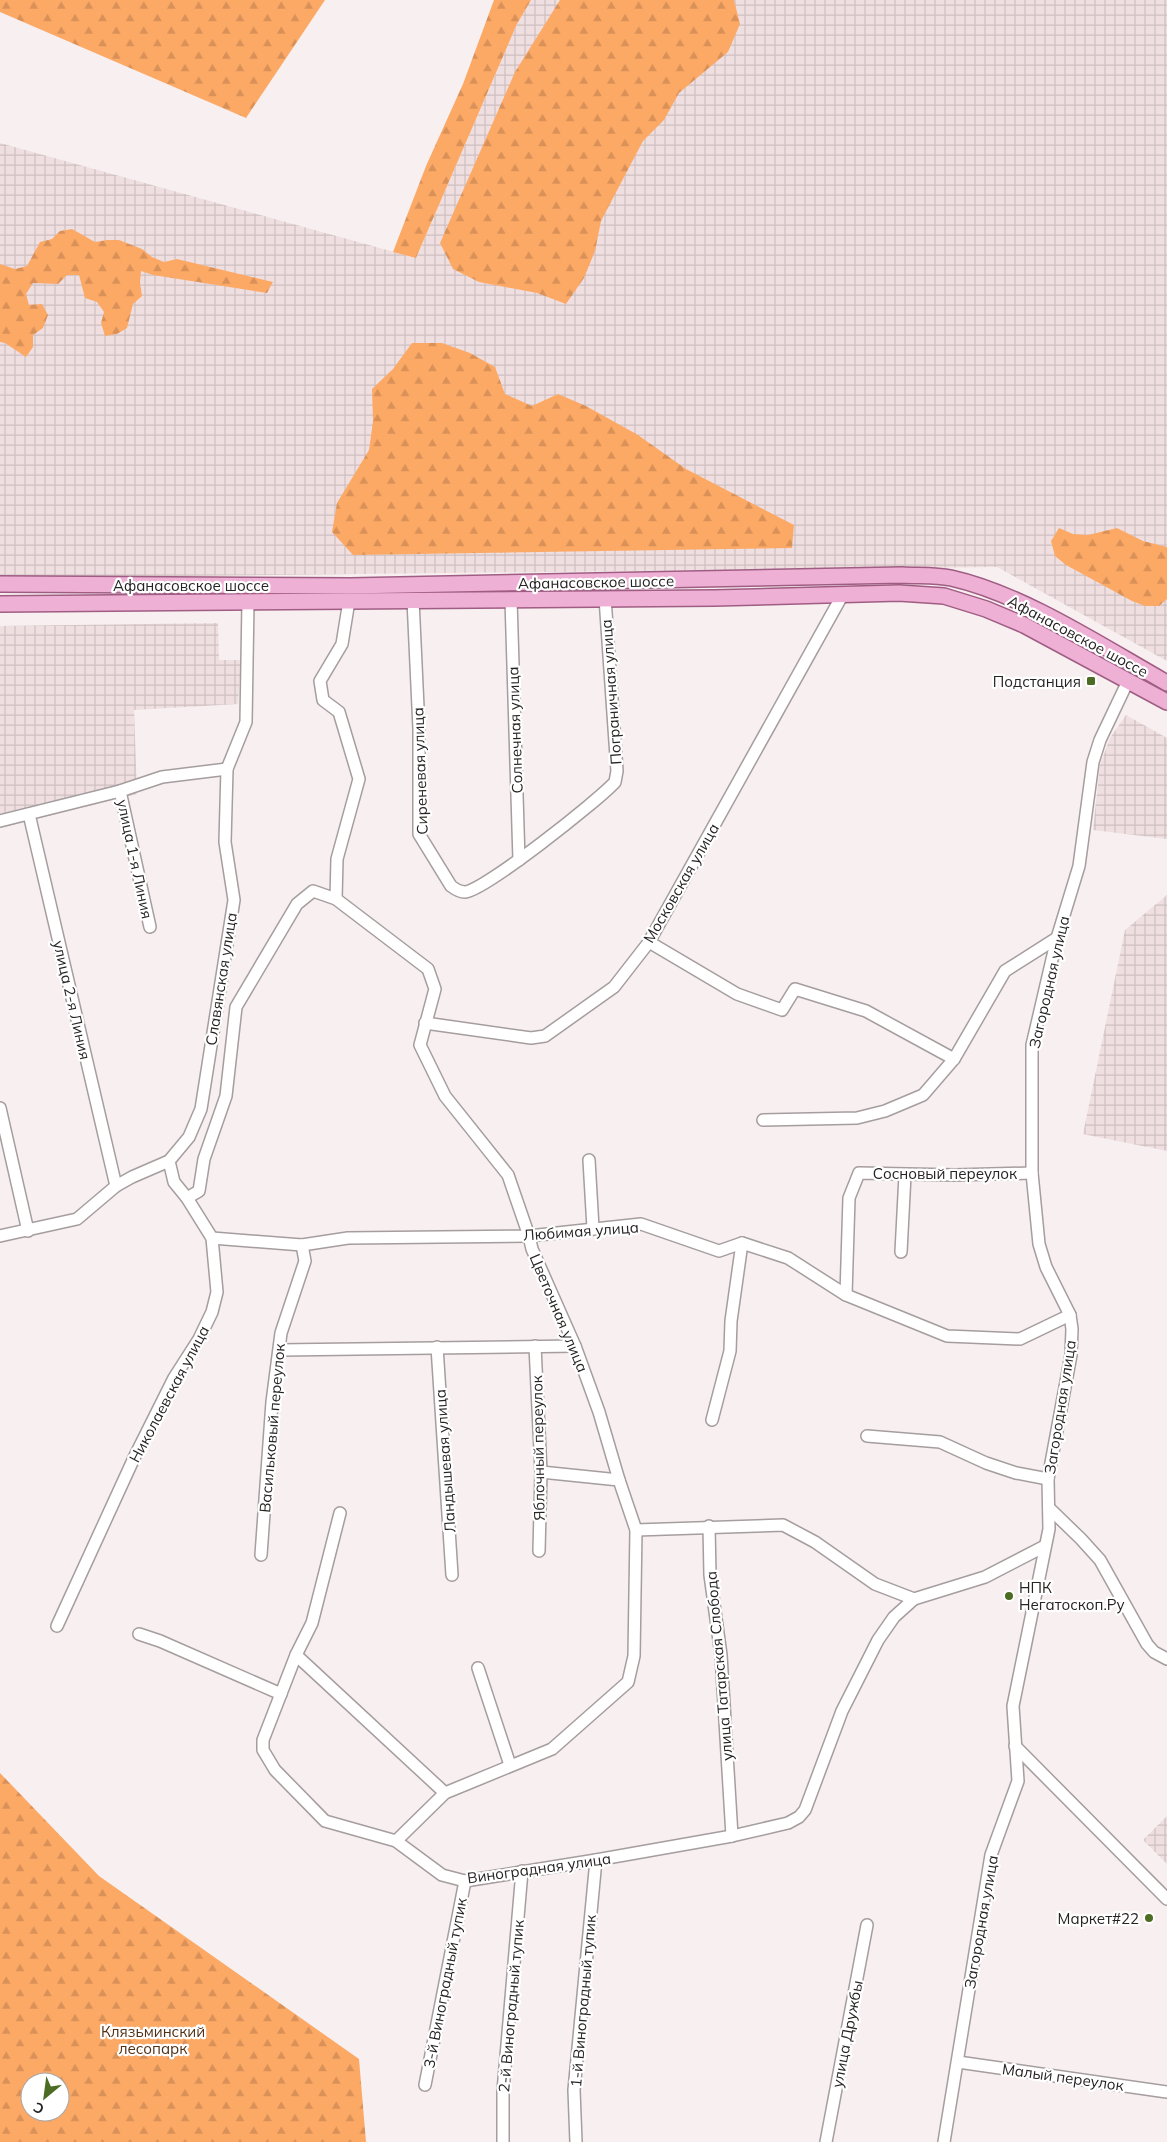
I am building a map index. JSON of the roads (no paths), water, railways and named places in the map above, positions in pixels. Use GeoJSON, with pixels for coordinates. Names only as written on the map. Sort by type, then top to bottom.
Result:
{"type":"FeatureCollection","features":[{"type":"Feature","properties":{"kind":"main road","name":"Афанасовское шоссе"},"geometry":{"type":"LineString","coordinates":[[0,584],[351,586],[902,575],[951,578],[1032,608],[1167,683]]}},
{"type":"Feature","properties":{"kind":"main road","name":"Афанасовское шоссе"},"geometry":{"type":"LineString","coordinates":[[0,604],[715,598],[899,593],[944,596],[986,608],[1024,625],[1167,702]]}},
{"type":"Feature","properties":{"kind":"street","name":"Московская улица"},"geometry":{"type":"LineString","coordinates":[[425,1023],[531,1038],[545,1036],[614,986],[649,942],[843,594]]}},
{"type":"Feature","properties":{"kind":"street","name":"Пограничная улица"},"geometry":{"type":"LineString","coordinates":[[519,860],[612,785],[617,777],[604,598]]}},
{"type":"Feature","properties":{"kind":"street","name":"Сиреневая улица"},"geometry":{"type":"LineString","coordinates":[[413,600],[419,729],[420,838],[451,886],[465,892],[474,889],[519,860]]}},
{"type":"Feature","properties":{"kind":"street","name":"Солнечная улица"},"geometry":{"type":"LineString","coordinates":[[511,600],[519,860]]}},
{"type":"Feature","properties":{"kind":"street","name":"Славянская улица"},"geometry":{"type":"LineString","coordinates":[[0,1236],[77,1219],[116,1186],[169,1161],[189,1137],[201,1109],[234,900],[225,842],[227,769],[246,722],[248,602]]}},
{"type":"Feature","properties":{"kind":"street"},"geometry":{"type":"LineString","coordinates":[[336,899],[337,859],[360,778],[339,712],[323,700],[320,681],[342,644],[349,602]]}},
{"type":"Feature","properties":{"kind":"street","name":"Загородная улица"},"geometry":{"type":"LineString","coordinates":[[944,2142],[991,1855],[1018,1781],[1013,1706],[1049,1529],[1048,1479],[1071,1355],[1072,1328],[1070,1314],[1046,1267],[1039,1244],[1032,1173],[1032,1044],[1057,938],[1078,866],[1093,762],[1100,740],[1128,681]]}},
{"type":"Feature","properties":{"kind":"street"},"geometry":{"type":"LineString","coordinates":[[0,821],[120,790],[162,776],[227,769]]}},
{"type":"Feature","properties":{"kind":"street","name":"улица 1-я Линия"},"geometry":{"type":"LineString","coordinates":[[120,790],[150,927]]}},
{"type":"Feature","properties":{"kind":"street","name":"улица 2-я Линия"},"geometry":{"type":"LineString","coordinates":[[29,814],[116,1186]]}},
{"type":"Feature","properties":{"kind":"street","name":"Цветочная улица"},"geometry":{"type":"LineString","coordinates":[[187,1198],[198,1191],[204,1159],[226,1096],[236,1007],[297,904],[313,891],[336,899],[428,969],[435,989],[420,1045],[445,1096],[508,1175],[532,1249],[575,1346],[600,1412],[618,1480],[636,1530]]}},
{"type":"Feature","properties":{"kind":"street"},"geometry":{"type":"LineString","coordinates":[[763,1120],[857,1118],[885,1111],[923,1095],[954,1059],[1005,971],[1057,938]]}},
{"type":"Feature","properties":{"kind":"street"},"geometry":{"type":"LineString","coordinates":[[649,942],[737,994],[782,1010],[795,989],[866,1012],[954,1059]]}},
{"type":"Feature","properties":{"kind":"street"},"geometry":{"type":"LineString","coordinates":[[0,1108],[28,1231]]}},
{"type":"Feature","properties":{"kind":"street"},"geometry":{"type":"LineString","coordinates":[[589,1160],[593,1228]]}},
{"type":"Feature","properties":{"kind":"street","name":"Николаевская улица"},"geometry":{"type":"LineString","coordinates":[[57,1626],[143,1440],[174,1378],[199,1339],[212,1312],[217,1292],[212,1238],[187,1198],[174,1182],[169,1161]]}},
{"type":"Feature","properties":{"kind":"street","name":"Сосновый переулок"},"geometry":{"type":"LineString","coordinates":[[846,1295],[849,1198],[859,1173],[1032,1173]]}},
{"type":"Feature","properties":{"kind":"street"},"geometry":{"type":"LineString","coordinates":[[901,1252],[906,1174]]}},
{"type":"Feature","properties":{"kind":"street","name":"Любимая улица"},"geometry":{"type":"LineString","coordinates":[[212,1238],[302,1245],[348,1238],[529,1236],[641,1224],[720,1251],[742,1243]]}},
{"type":"Feature","properties":{"kind":"street"},"geometry":{"type":"LineString","coordinates":[[712,1420],[730,1350],[731,1321],[742,1243],[788,1258],[846,1295],[946,1336],[1020,1339],[1070,1314]]}},
{"type":"Feature","properties":{"kind":"street","name":"Васильковый переулок"},"geometry":{"type":"LineString","coordinates":[[261,1555],[272,1402],[281,1333],[305,1261],[302,1245]]}},
{"type":"Feature","properties":{"kind":"street","name":"Яблочный переулок"},"geometry":{"type":"LineString","coordinates":[[535,1346],[541,1472],[539,1551]]}},
{"type":"Feature","properties":{"kind":"street"},"geometry":{"type":"LineString","coordinates":[[280,1350],[575,1346]]}},
{"type":"Feature","properties":{"kind":"street","name":"Ландышевая улица"},"geometry":{"type":"LineString","coordinates":[[437,1347],[452,1575]]}},
{"type":"Feature","properties":{"kind":"street"},"geometry":{"type":"LineString","coordinates":[[867,1436],[940,1442],[986,1463],[1016,1473],[1048,1479]]}},
{"type":"Feature","properties":{"kind":"street"},"geometry":{"type":"LineString","coordinates":[[541,1472],[618,1480]]}},
{"type":"Feature","properties":{"kind":"street"},"geometry":{"type":"LineString","coordinates":[[1049,1508],[1100,1560],[1147,1644],[1154,1652],[1167,1659]]}},
{"type":"Feature","properties":{"kind":"street","name":"Виноградная улица"},"geometry":{"type":"LineString","coordinates":[[340,1513],[312,1623],[296,1655],[263,1740],[263,1750],[275,1770],[325,1820],[396,1841],[442,1875],[465,1881],[732,1836],[788,1823],[798,1817],[805,1810],[842,1711],[878,1640],[894,1617],[914,1599]]}},
{"type":"Feature","properties":{"kind":"street"},"geometry":{"type":"LineString","coordinates":[[396,1841],[445,1793],[552,1749],[628,1682],[634,1656],[636,1530],[709,1526],[783,1525],[815,1542],[875,1584],[914,1599],[985,1577],[1045,1546]]}},
{"type":"Feature","properties":{"kind":"street","name":"улица Татарская Слобода"},"geometry":{"type":"LineString","coordinates":[[709,1526],[710,1575],[721,1655],[732,1836]]}},
{"type":"Feature","properties":{"kind":"street"},"geometry":{"type":"LineString","coordinates":[[139,1634],[168,1644],[282,1694]]}},
{"type":"Feature","properties":{"kind":"street"},"geometry":{"type":"LineString","coordinates":[[296,1655],[445,1793]]}},
{"type":"Feature","properties":{"kind":"street"},"geometry":{"type":"LineString","coordinates":[[478,1668],[510,1765]]}},
{"type":"Feature","properties":{"kind":"street"},"geometry":{"type":"LineString","coordinates":[[1015,1746],[1167,1899]]}},
{"type":"Feature","properties":{"kind":"street","name":"1-й Виноградный тупик"},"geometry":{"type":"LineString","coordinates":[[576,2142],[574,2090],[596,1860]]}},
{"type":"Feature","properties":{"kind":"street","name":"2-й Виноградный тупик"},"geometry":{"type":"LineString","coordinates":[[503,2142],[503,2091],[522,1871]]}},
{"type":"Feature","properties":{"kind":"street","name":"3-й Виноградный тупик"},"geometry":{"type":"LineString","coordinates":[[425,2086],[465,1881]]}},
{"type":"Feature","properties":{"kind":"street","name":"улица Дружбы"},"geometry":{"type":"LineString","coordinates":[[826,2142],[867,1926]]}},
{"type":"Feature","properties":{"kind":"street","name":"Малый переулок"},"geometry":{"type":"LineString","coordinates":[[958,2062],[1167,2092]]}},
{"type":"Feature","properties":{"kind":"place","name":"Подстанция"},"geometry":{"type":"Point","coordinates":[1091,681]}},
{"type":"Feature","properties":{"kind":"place","name":"НПК Негатоскоп.Ру"},"geometry":{"type":"Point","coordinates":[1009,1596]}},
{"type":"Feature","properties":{"kind":"place","name":"Маркет#22"},"geometry":{"type":"Point","coordinates":[1149,1918]}},
{"type":"Feature","properties":{"kind":"park label","name":"Клязьминский лесопарк"},"geometry":{"type":"Point","coordinates":[153,2040]}}]}
